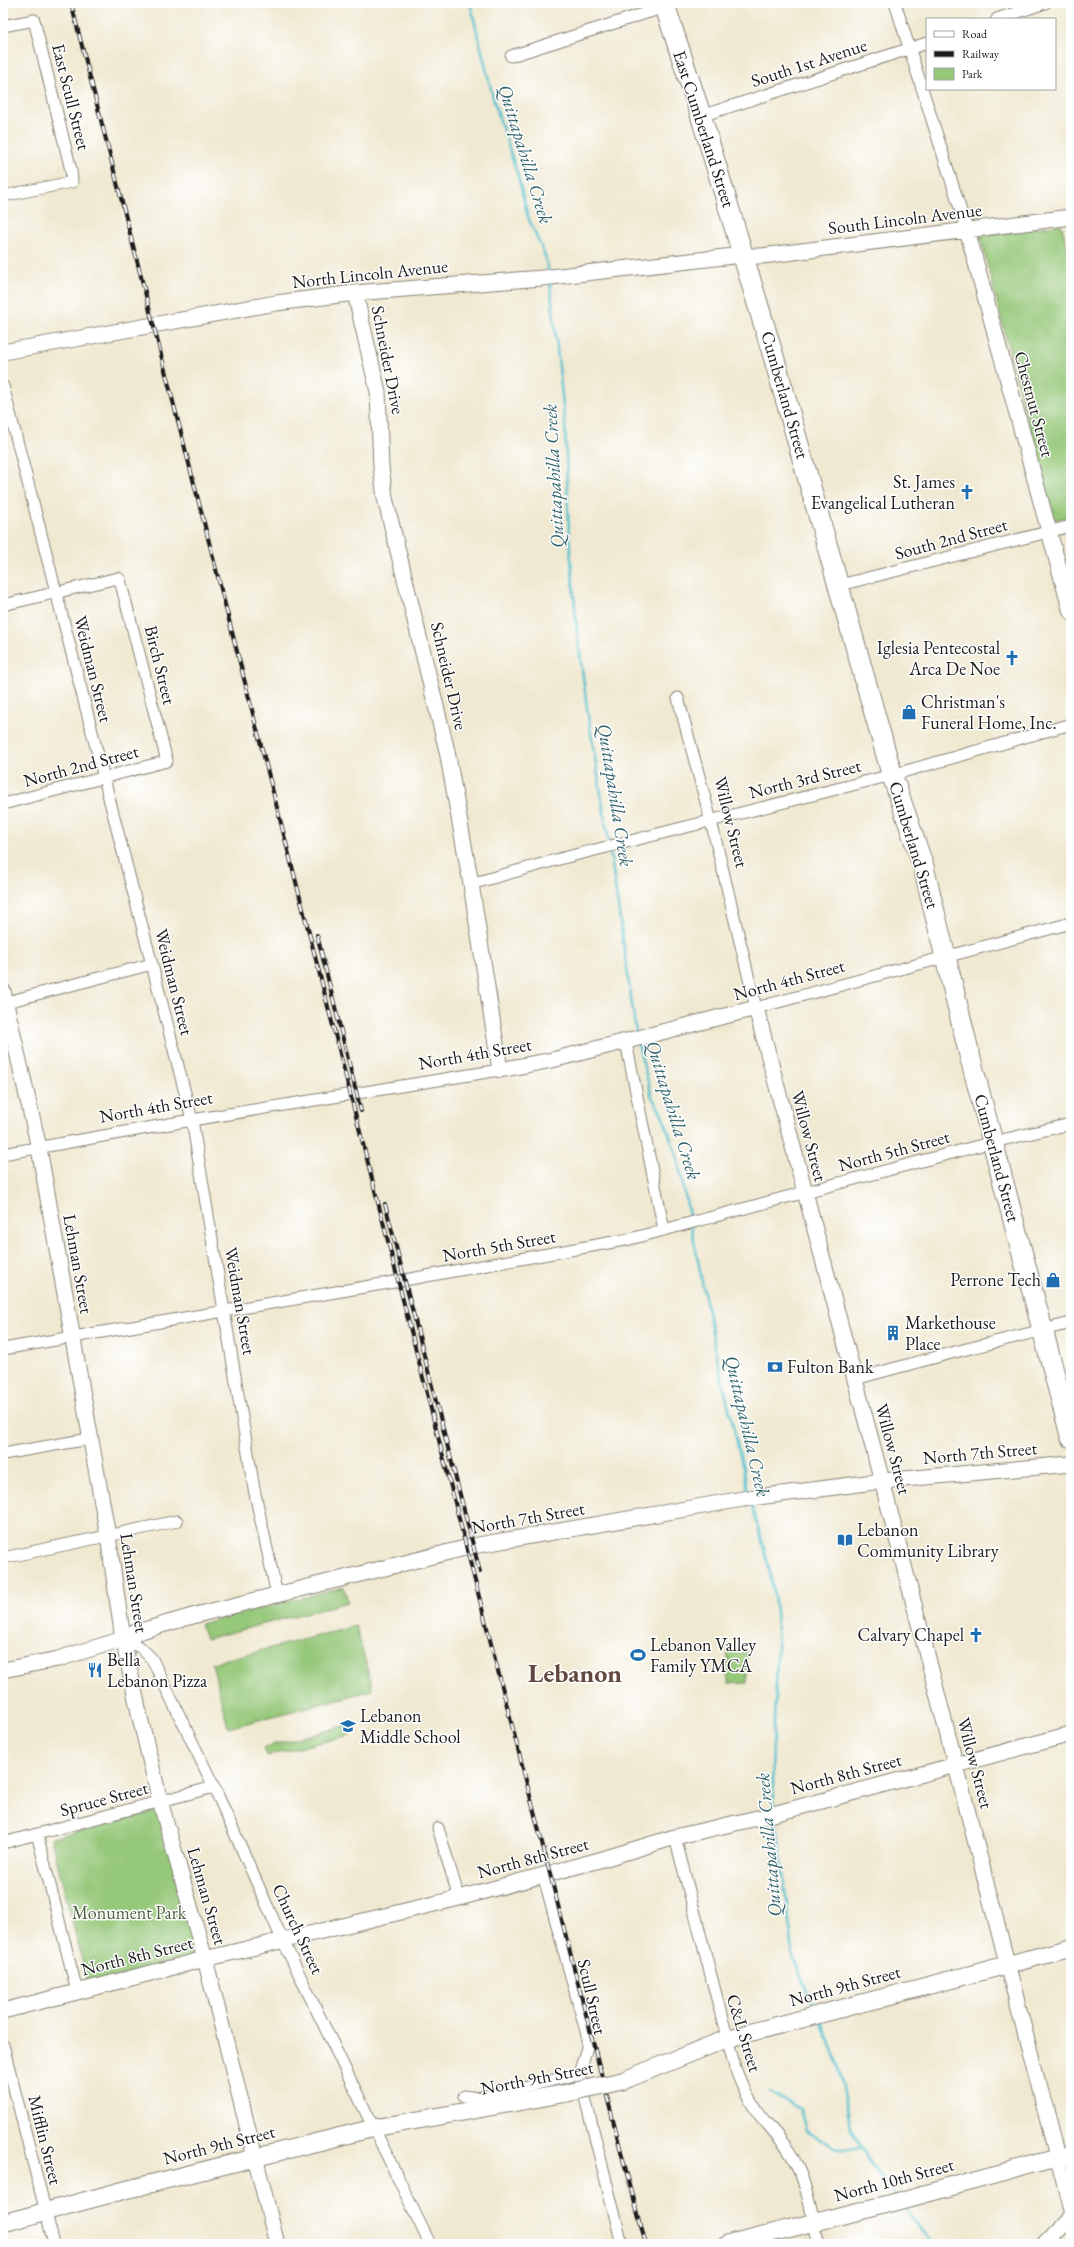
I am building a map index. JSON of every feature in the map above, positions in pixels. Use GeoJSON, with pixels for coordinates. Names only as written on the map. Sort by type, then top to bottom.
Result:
{"type":"FeatureCollection","features":[{"type":"Feature","properties":{"kind":"highway","name":"East Cumberland Street"},"geometry":{"type":"LineString","coordinates":[[664,5],[701,116],[744,256]]}},
{"type":"Feature","properties":{"kind":"highway","name":"Cumberland Street"},"geometry":{"type":"LineString","coordinates":[[744,256],[840,585],[892,775],[923,865],[947,957],[969,1053],[1041,1330],[1071,1437]]}},
{"type":"Feature","properties":{"kind":"main road","name":"North 9th Street"},"geometry":{"type":"LineString","coordinates":[[3,2223],[255,2156],[374,2128],[567,2093],[622,2081],[726,2039],[1071,1948]]}},
{"type":"Feature","properties":{"kind":"main road","name":"North 10th Street"},"geometry":{"type":"LineString","coordinates":[[726,2244],[884,2205],[1064,2155]]}},
{"type":"Feature","properties":{"kind":"street"},"geometry":{"type":"LineString","coordinates":[[895,3],[968,230]]}},
{"type":"Feature","properties":{"kind":"street"},"geometry":{"type":"LineString","coordinates":[[1000,18],[1045,3]]}},
{"type":"Feature","properties":{"kind":"street"},"geometry":{"type":"LineString","coordinates":[[511,56],[664,5]]}},
{"type":"Feature","properties":{"kind":"street","name":"East Scull Street"},"geometry":{"type":"LineString","coordinates":[[3,26],[34,20],[71,170],[72,182],[3,196]]}},
{"type":"Feature","properties":{"kind":"street","name":"South 1st Avenue"},"geometry":{"type":"LineString","coordinates":[[701,116],[926,43]]}},
{"type":"Feature","properties":{"kind":"street","name":"South Lincoln Avenue"},"geometry":{"type":"LineString","coordinates":[[744,256],[807,251],[1071,217]]}},
{"type":"Feature","properties":{"kind":"street","name":"Chestnut Street"},"geometry":{"type":"LineString","coordinates":[[968,230],[1071,612]]}},
{"type":"Feature","properties":{"kind":"street","name":"North Lincoln Avenue"},"geometry":{"type":"LineString","coordinates":[[3,352],[276,303],[355,293],[548,277],[744,256]]}},
{"type":"Feature","properties":{"kind":"street","name":"Schneider Drive"},"geometry":{"type":"LineString","coordinates":[[355,293],[378,392],[381,467],[385,498],[443,736],[471,884],[500,1070]]}},
{"type":"Feature","properties":{"kind":"street","name":"Weidman Street"},"geometry":{"type":"LineString","coordinates":[[3,386],[7,421],[56,592],[192,1120],[254,1489],[277,1595]]}},
{"type":"Feature","properties":{"kind":"street","name":"South 2nd Street"},"geometry":{"type":"LineString","coordinates":[[840,585],[1071,526]]}},
{"type":"Feature","properties":{"kind":"street","name":"Birch Street"},"geometry":{"type":"LineString","coordinates":[[56,592],[118,578],[122,582],[167,761]]}},
{"type":"Feature","properties":{"kind":"street"},"geometry":{"type":"LineString","coordinates":[[3,605],[56,592]]}},
{"type":"Feature","properties":{"kind":"street","name":"Willow Street"},"geometry":{"type":"LineString","coordinates":[[678,698],[711,820],[756,1008],[882,1481],[1007,1965],[1064,2155],[1071,2210]]}},
{"type":"Feature","properties":{"kind":"street","name":"North 3rd Street"},"geometry":{"type":"LineString","coordinates":[[471,884],[711,820],[892,775],[1071,724]]}},
{"type":"Feature","properties":{"kind":"street","name":"North 2nd Street"},"geometry":{"type":"LineString","coordinates":[[5,803],[167,761]]}},
{"type":"Feature","properties":{"kind":"street","name":"North 4th Street"},"geometry":{"type":"LineString","coordinates":[[3,1154],[192,1120],[500,1070],[552,1060],[756,1008],[1071,923]]}},
{"type":"Feature","properties":{"kind":"street"},"geometry":{"type":"LineString","coordinates":[[4,999],[152,964]]}},
{"type":"Feature","properties":{"kind":"street","name":"Lehman Street"},"geometry":{"type":"LineString","coordinates":[[4,999],[38,1148],[89,1439],[108,1536],[123,1639],[160,1802],[205,1959],[278,2244]]}},
{"type":"Feature","properties":{"kind":"street"},"geometry":{"type":"LineString","coordinates":[[634,1040],[664,1230]]}},
{"type":"Feature","properties":{"kind":"street","name":"North 5th Street"},"geometry":{"type":"LineString","coordinates":[[3,1349],[405,1280],[630,1239],[993,1142],[1071,1124]]}},
{"type":"Feature","properties":{"kind":"street"},"geometry":{"type":"LineString","coordinates":[[855,1379],[1071,1323]]}},
{"type":"Feature","properties":{"kind":"street"},"geometry":{"type":"LineString","coordinates":[[3,1454],[89,1439]]}},
{"type":"Feature","properties":{"kind":"street","name":"North 7th Street"},"geometry":{"type":"LineString","coordinates":[[3,1670],[58,1658],[123,1639],[134,1633],[277,1595],[473,1546],[743,1499],[882,1481],[1071,1464]]}},
{"type":"Feature","properties":{"kind":"street"},"geometry":{"type":"LineString","coordinates":[[3,1558],[177,1521]]}},
{"type":"Feature","properties":{"kind":"street","name":"Church Street"},"geometry":{"type":"LineString","coordinates":[[123,1639],[140,1647],[152,1659],[214,1787],[283,1941],[430,2244]]}},
{"type":"Feature","properties":{"kind":"street","name":"North 8th Street"},"geometry":{"type":"LineString","coordinates":[[3,2011],[205,1959],[459,1898],[543,1874],[605,1859],[675,1837],[766,1816],[1071,1734]]}},
{"type":"Feature","properties":{"kind":"street","name":"Spruce Street"},"geometry":{"type":"LineString","coordinates":[[3,1843],[214,1787]]}},
{"type":"Feature","properties":{"kind":"street"},"geometry":{"type":"LineString","coordinates":[[438,1828],[459,1898]]}},
{"type":"Feature","properties":{"kind":"street"},"geometry":{"type":"LineString","coordinates":[[37,1834],[76,1991]]}},
{"type":"Feature","properties":{"kind":"street","name":"C&L Street"},"geometry":{"type":"LineString","coordinates":[[675,1837],[726,2039],[744,2091],[759,2114],[784,2143],[798,2168],[806,2188],[819,2244]]}},
{"type":"Feature","properties":{"kind":"street","name":"Scull Street"},"geometry":{"type":"LineString","coordinates":[[543,1874],[587,2035],[587,2047],[579,2074]]}},
{"type":"Feature","properties":{"kind":"street","name":"Mifflin Street"},"geometry":{"type":"LineString","coordinates":[[3,2045],[54,2244]]}},
{"type":"Feature","properties":{"kind":"street"},"geometry":{"type":"LineString","coordinates":[[464,2096],[477,2098],[579,2074],[622,2244]]}},
{"type":"Feature","properties":{"kind":"street"},"geometry":{"type":"LineString","coordinates":[[1044,2244],[1071,2216]]}},
{"type":"Feature","properties":{"kind":"green space"},"geometry":{"type":"Polygon","coordinates":[[[1061,224],[1071,260],[1071,516],[1053,520],[980,236],[1061,224]]]}},
{"type":"Feature","properties":{"kind":"green space"},"geometry":{"type":"Polygon","coordinates":[[[344,1587],[348,1602],[206,1639],[200,1624],[344,1587]]]}},
{"type":"Feature","properties":{"kind":"green space"},"geometry":{"type":"Polygon","coordinates":[[[356,1626],[373,1690],[228,1728],[212,1663],[356,1626]]]}},
{"type":"Feature","properties":{"kind":"green space"},"geometry":{"type":"Polygon","coordinates":[[[728,1652],[747,1652],[747,1683],[728,1684],[728,1652]]]}},
{"type":"Feature","properties":{"kind":"green space"},"geometry":{"type":"Polygon","coordinates":[[[348,1725],[350,1735],[267,1756],[264,1747],[348,1725]]]}},
{"type":"Feature","properties":{"kind":"green space","name":"Monument Park"},"geometry":{"type":"Polygon","coordinates":[[[161,1810],[200,1956],[88,1984],[51,1838],[161,1810]]]}},
{"type":"Feature","properties":{"kind":"waterway","name":"Quittapahilla Creek"},"geometry":{"type":"LineString","coordinates":[[470,3],[495,105],[518,176],[528,217],[545,256],[549,273]]}},
{"type":"Feature","properties":{"kind":"waterway","name":"Quittapahilla Creek"},"geometry":{"type":"LineString","coordinates":[[550,282],[565,424],[569,536],[577,631],[588,715],[609,843]]}},
{"type":"Feature","properties":{"kind":"waterway","name":"Quittapahilla Creek"},"geometry":{"type":"LineString","coordinates":[[610,850],[636,1033]]}},
{"type":"Feature","properties":{"kind":"waterway","name":"Quittapahilla Creek"},"geometry":{"type":"LineString","coordinates":[[638,1044],[652,1097],[662,1114],[677,1156],[690,1220]]}},
{"type":"Feature","properties":{"kind":"waterway","name":"Quittapahilla Creek"},"geometry":{"type":"LineString","coordinates":[[691,1225],[716,1353],[749,1494]]}},
{"type":"Feature","properties":{"kind":"waterway","name":"Quittapahilla Creek"},"geometry":{"type":"LineString","coordinates":[[751,1503],[768,1565],[776,1612],[777,1673],[773,1741],[773,1786],[775,1809]]}},
{"type":"Feature","properties":{"kind":"waterway","name":"Quittapahilla Creek"},"geometry":{"type":"LineString","coordinates":[[776,1818],[794,1961],[815,2009]]}},
{"type":"Feature","properties":{"kind":"waterway","name":"Quittapahilla Creek"},"geometry":{"type":"LineString","coordinates":[[821,2021],[839,2068],[851,2127],[868,2160],[895,2196]]}},
{"type":"Feature","properties":{"kind":"waterway"},"geometry":{"type":"LineString","coordinates":[[770,2092],[800,2109],[806,2131],[836,2148],[861,2148]]}},
{"type":"Feature","properties":{"kind":"waterway","name":"Quittapahilla Creek"},"geometry":{"type":"LineString","coordinates":[[903,2206],[932,2244]]}},
{"type":"Feature","properties":{"kind":"railway"},"geometry":{"type":"LineString","coordinates":[[71,3],[646,2244]]}},
{"type":"Feature","properties":{"kind":"railway"},"geometry":{"type":"LineString","coordinates":[[317,935],[361,1111]]}},
{"type":"Feature","properties":{"kind":"railway"},"geometry":{"type":"LineString","coordinates":[[385,1204],[480,1572]]}},
{"type":"Feature","properties":{"kind":"place","name":"St. James Evangelical Lutheran"},"geometry":{"type":"Point","coordinates":[967,492]}},
{"type":"Feature","properties":{"kind":"place","name":"Iglesia Pentecostal Arca De Noe"},"geometry":{"type":"Point","coordinates":[1012,658]}},
{"type":"Feature","properties":{"kind":"place","name":"Christman's Funeral Home, Inc."},"geometry":{"type":"Point","coordinates":[909,712]}},
{"type":"Feature","properties":{"kind":"place","name":"Perrone Tech"},"geometry":{"type":"Point","coordinates":[1053,1280]}},
{"type":"Feature","properties":{"kind":"place","name":"Markethouse Place"},"geometry":{"type":"Point","coordinates":[893,1333]}},
{"type":"Feature","properties":{"kind":"place","name":"Fulton Bank"},"geometry":{"type":"Point","coordinates":[775,1367]}},
{"type":"Feature","properties":{"kind":"place","name":"Lebanon Community Library"},"geometry":{"type":"Point","coordinates":[845,1540]}},
{"type":"Feature","properties":{"kind":"place","name":"Calvary Chapel"},"geometry":{"type":"Point","coordinates":[976,1635]}},
{"type":"Feature","properties":{"kind":"place","name":"Lebanon Valley Family YMCA"},"geometry":{"type":"Point","coordinates":[638,1655]}},
{"type":"Feature","properties":{"kind":"place","name":"Bella Lebanon Pizza"},"geometry":{"type":"Point","coordinates":[95,1670]}},
{"type":"Feature","properties":{"kind":"place","name":"Lebanon Middle School"},"geometry":{"type":"Point","coordinates":[348,1726]}},
{"type":"Feature","properties":{"kind":"district","name":"Lebanon"},"geometry":{"type":"Point","coordinates":[575,1673]}}]}
